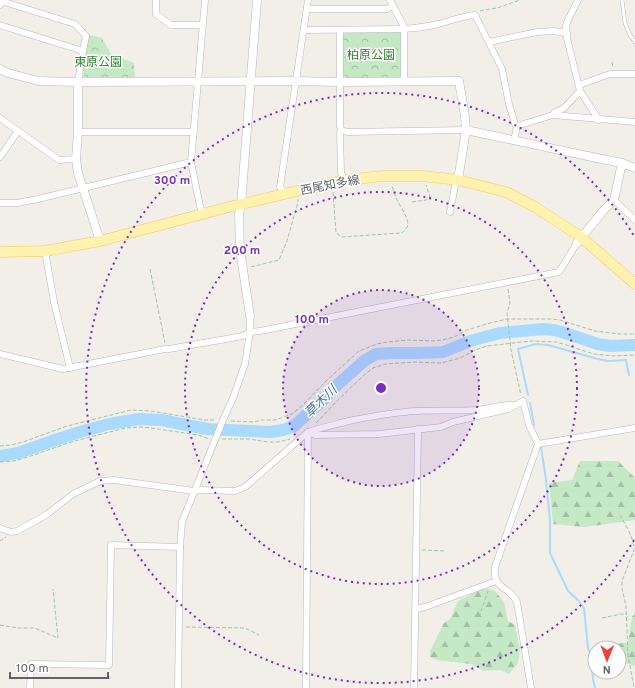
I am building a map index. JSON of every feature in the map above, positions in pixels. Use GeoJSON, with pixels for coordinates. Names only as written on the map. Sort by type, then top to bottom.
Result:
{"type":"FeatureCollection","features":[{"type":"Feature","properties":{"kind":"main road","name":"西尾知多線"},"geometry":{"type":"LineString","coordinates":[[0,252],[44,251],[100,240],[229,207],[344,180],[391,176],[426,177],[458,180],[506,192],[535,207],[635,284]]}},
{"type":"Feature","properties":{"kind":"street"},"geometry":{"type":"LineString","coordinates":[[156,0],[156,14],[171,25],[202,25]]}},
{"type":"Feature","properties":{"kind":"street"},"geometry":{"type":"LineString","coordinates":[[203,214],[191,162],[204,0]]}},
{"type":"Feature","properties":{"kind":"street"},"geometry":{"type":"LineString","coordinates":[[178,688],[180,547],[182,522],[233,398],[245,364],[250,332],[250,316],[240,250],[239,214],[241,205],[256,0]]}},
{"type":"Feature","properties":{"kind":"street"},"geometry":{"type":"LineString","coordinates":[[286,194],[280,187],[308,0]]}},
{"type":"Feature","properties":{"kind":"street"},"geometry":{"type":"LineString","coordinates":[[390,0],[404,29],[404,81]]}},
{"type":"Feature","properties":{"kind":"street"},"geometry":{"type":"LineString","coordinates":[[578,0],[567,22],[567,34],[580,88],[599,120]]}},
{"type":"Feature","properties":{"kind":"street"},"geometry":{"type":"LineString","coordinates":[[0,5],[1,1],[75,24],[86,36],[78,82],[78,132],[76,159],[78,173],[100,240]]}},
{"type":"Feature","properties":{"kind":"street"},"geometry":{"type":"LineString","coordinates":[[307,9],[387,9],[392,6]]}},
{"type":"Feature","properties":{"kind":"street"},"geometry":{"type":"LineString","coordinates":[[304,30],[404,29],[434,25],[475,15],[502,69],[509,104],[517,126],[514,140]]}},
{"type":"Feature","properties":{"kind":"street"},"geometry":{"type":"LineString","coordinates":[[0,25],[83,51]]}},
{"type":"Feature","properties":{"kind":"street"},"geometry":{"type":"LineString","coordinates":[[340,30],[341,173],[344,180]]}},
{"type":"Feature","properties":{"kind":"street"},"geometry":{"type":"LineString","coordinates":[[489,42],[536,32],[553,31],[567,34]]}},
{"type":"Feature","properties":{"kind":"street"},"geometry":{"type":"LineString","coordinates":[[0,69],[8,73],[38,81],[459,81],[466,130],[458,180],[455,186],[450,212]]}},
{"type":"Feature","properties":{"kind":"street"},"geometry":{"type":"LineString","coordinates":[[517,126],[553,115],[564,108],[580,88],[610,74],[635,74]]}},
{"type":"Feature","properties":{"kind":"street"},"geometry":{"type":"LineString","coordinates":[[553,115],[635,122]]}},
{"type":"Feature","properties":{"kind":"street"},"geometry":{"type":"LineString","coordinates":[[0,118],[59,160],[76,159]]}},
{"type":"Feature","properties":{"kind":"street"},"geometry":{"type":"LineString","coordinates":[[341,130],[347,132],[466,130],[622,163],[635,168]]}},
{"type":"Feature","properties":{"kind":"street"},"geometry":{"type":"LineString","coordinates":[[0,157],[18,131]]}},
{"type":"Feature","properties":{"kind":"street"},"geometry":{"type":"LineString","coordinates":[[78,132],[194,132]]}},
{"type":"Feature","properties":{"kind":"street"},"geometry":{"type":"LineString","coordinates":[[0,203],[17,203],[191,162]]}},
{"type":"Feature","properties":{"kind":"street"},"geometry":{"type":"LineString","coordinates":[[0,354],[63,369],[70,368],[166,349],[169,350],[243,336],[250,332],[559,272],[579,240],[614,200],[622,163]]}},
{"type":"Feature","properties":{"kind":"street"},"geometry":{"type":"LineString","coordinates":[[614,200],[635,220]]}},
{"type":"Feature","properties":{"kind":"street"},"geometry":{"type":"LineString","coordinates":[[44,251],[54,302],[70,368]]}},
{"type":"Feature","properties":{"kind":"street"},"geometry":{"type":"LineString","coordinates":[[308,432],[315,435],[379,434],[442,427],[454,422],[508,409],[523,401],[530,425],[538,444],[495,567],[495,577],[493,582]]}},
{"type":"Feature","properties":{"kind":"street"},"geometry":{"type":"LineString","coordinates":[[0,528],[11,532],[17,531],[46,515],[73,494],[100,481],[114,480],[194,491],[235,491],[245,487],[308,432],[319,428],[394,413],[474,410],[507,404],[515,405]]}},
{"type":"Feature","properties":{"kind":"street"},"geometry":{"type":"LineString","coordinates":[[538,444],[635,428]]}},
{"type":"Feature","properties":{"kind":"street"},"geometry":{"type":"LineString","coordinates":[[414,688],[418,429]]}},
{"type":"Feature","properties":{"kind":"street"},"geometry":{"type":"LineString","coordinates":[[306,688],[308,432]]}},
{"type":"Feature","properties":{"kind":"street"},"geometry":{"type":"LineString","coordinates":[[30,688],[31,664],[109,665],[111,545],[180,547]]}},
{"type":"Feature","properties":{"kind":"street"},"geometry":{"type":"LineString","coordinates":[[416,609],[493,582],[502,587],[513,596],[516,602],[531,688]]}},
{"type":"Feature","properties":{"kind":"lane"},"geometry":{"type":"LineString","coordinates":[[622,0],[624,20],[630,35],[635,42]]}},
{"type":"Feature","properties":{"kind":"path"},"geometry":{"type":"LineString","coordinates":[[475,15],[481,10],[497,8],[520,0]]}},
{"type":"Feature","properties":{"kind":"path"},"geometry":{"type":"LineString","coordinates":[[331,183],[333,190],[336,233],[339,236],[401,233],[406,231],[408,222],[407,216],[395,195],[391,176]]}},
{"type":"Feature","properties":{"kind":"path"},"geometry":{"type":"LineString","coordinates":[[412,202],[426,200],[430,197],[426,177]]}},
{"type":"Feature","properties":{"kind":"path"},"geometry":{"type":"LineString","coordinates":[[242,269],[279,260],[287,241],[298,202],[297,191]]}},
{"type":"Feature","properties":{"kind":"path"},"geometry":{"type":"LineString","coordinates":[[150,269],[166,349]]}},
{"type":"Feature","properties":{"kind":"path"},"geometry":{"type":"LineString","coordinates":[[507,283],[510,303],[507,313],[510,350],[523,401]]}},
{"type":"Feature","properties":{"kind":"path"},"geometry":{"type":"LineString","coordinates":[[0,446],[23,442],[66,426],[131,410],[158,412],[222,423],[275,420],[292,414],[303,405],[326,381],[359,351],[387,342],[408,340],[443,340],[454,337],[467,330],[507,319],[560,320],[595,331],[635,334]]}},
{"type":"Feature","properties":{"kind":"path"},"geometry":{"type":"LineString","coordinates":[[308,432],[339,398],[364,375],[373,368],[386,364],[414,362],[442,363],[460,358],[487,346],[531,341],[557,342],[594,354],[618,356],[635,355]]}},
{"type":"Feature","properties":{"kind":"path"},"geometry":{"type":"LineString","coordinates":[[0,462],[28,458],[71,442],[125,428],[142,427],[216,437],[249,439],[261,442],[278,442],[294,437]]}},
{"type":"Feature","properties":{"kind":"path"},"geometry":{"type":"LineString","coordinates":[[620,515],[633,540],[634,545],[634,550],[622,581],[622,589],[626,606],[628,655],[634,688]]}},
{"type":"Feature","properties":{"kind":"path"},"geometry":{"type":"LineString","coordinates":[[416,550],[446,551]]}},
{"type":"Feature","properties":{"kind":"path"},"geometry":{"type":"LineString","coordinates":[[479,617],[493,582]]}},
{"type":"Feature","properties":{"kind":"path"},"geometry":{"type":"LineString","coordinates":[[0,625],[18,628],[35,628],[58,638],[53,589]]}},
{"type":"Feature","properties":{"kind":"path"},"geometry":{"type":"LineString","coordinates":[[602,618],[626,614]]}},
{"type":"Feature","properties":{"kind":"path"},"geometry":{"type":"LineString","coordinates":[[179,626],[239,627],[259,635]]}},
{"type":"Feature","properties":{"kind":"green space","name":"柏原公園"},"geometry":{"type":"Polygon","coordinates":[[[340,30],[402,32],[402,77],[349,79],[342,74],[340,30]]]}},
{"type":"Feature","properties":{"kind":"green space","name":"東原公園"},"geometry":{"type":"Polygon","coordinates":[[[83,33],[102,38],[111,54],[134,63],[135,77],[84,77],[80,49],[83,33]]]}},
{"type":"Feature","properties":{"kind":"green space"},"geometry":{"type":"Polygon","coordinates":[[[580,461],[618,461],[635,478],[635,520],[585,527],[553,524],[549,483],[572,480],[580,461]]]}},
{"type":"Feature","properties":{"kind":"green space"},"geometry":{"type":"Polygon","coordinates":[[[484,588],[495,591],[504,602],[508,621],[515,625],[520,649],[518,663],[509,674],[501,670],[484,671],[471,664],[437,660],[430,657],[430,651],[444,623],[450,619],[458,601],[484,588]]]}},
{"type":"Feature","properties":{"kind":"green space"},"geometry":{"type":"Polygon","coordinates":[[[635,613],[635,666],[627,664],[627,643],[632,617],[635,613]]]}},
{"type":"Feature","properties":{"kind":"waterway","name":"草木川"},"geometry":{"type":"LineString","coordinates":[[0,456],[18,453],[109,424],[139,419],[161,420],[208,429],[271,432],[283,430],[294,426],[364,361],[376,354],[443,352],[470,341],[500,333],[543,329],[554,330],[598,344],[610,346],[635,345]]}},
{"type":"Feature","properties":{"kind":"waterway"},"geometry":{"type":"LineString","coordinates":[[528,395],[518,349],[536,344],[548,345],[608,361],[626,360],[629,375]]}},
{"type":"Feature","properties":{"kind":"waterway"},"geometry":{"type":"LineString","coordinates":[[530,403],[534,425]]}},
{"type":"Feature","properties":{"kind":"waterway"},"geometry":{"type":"LineString","coordinates":[[541,447],[550,520],[550,553],[568,591],[584,608],[588,648],[591,656],[595,688]]}}]}
